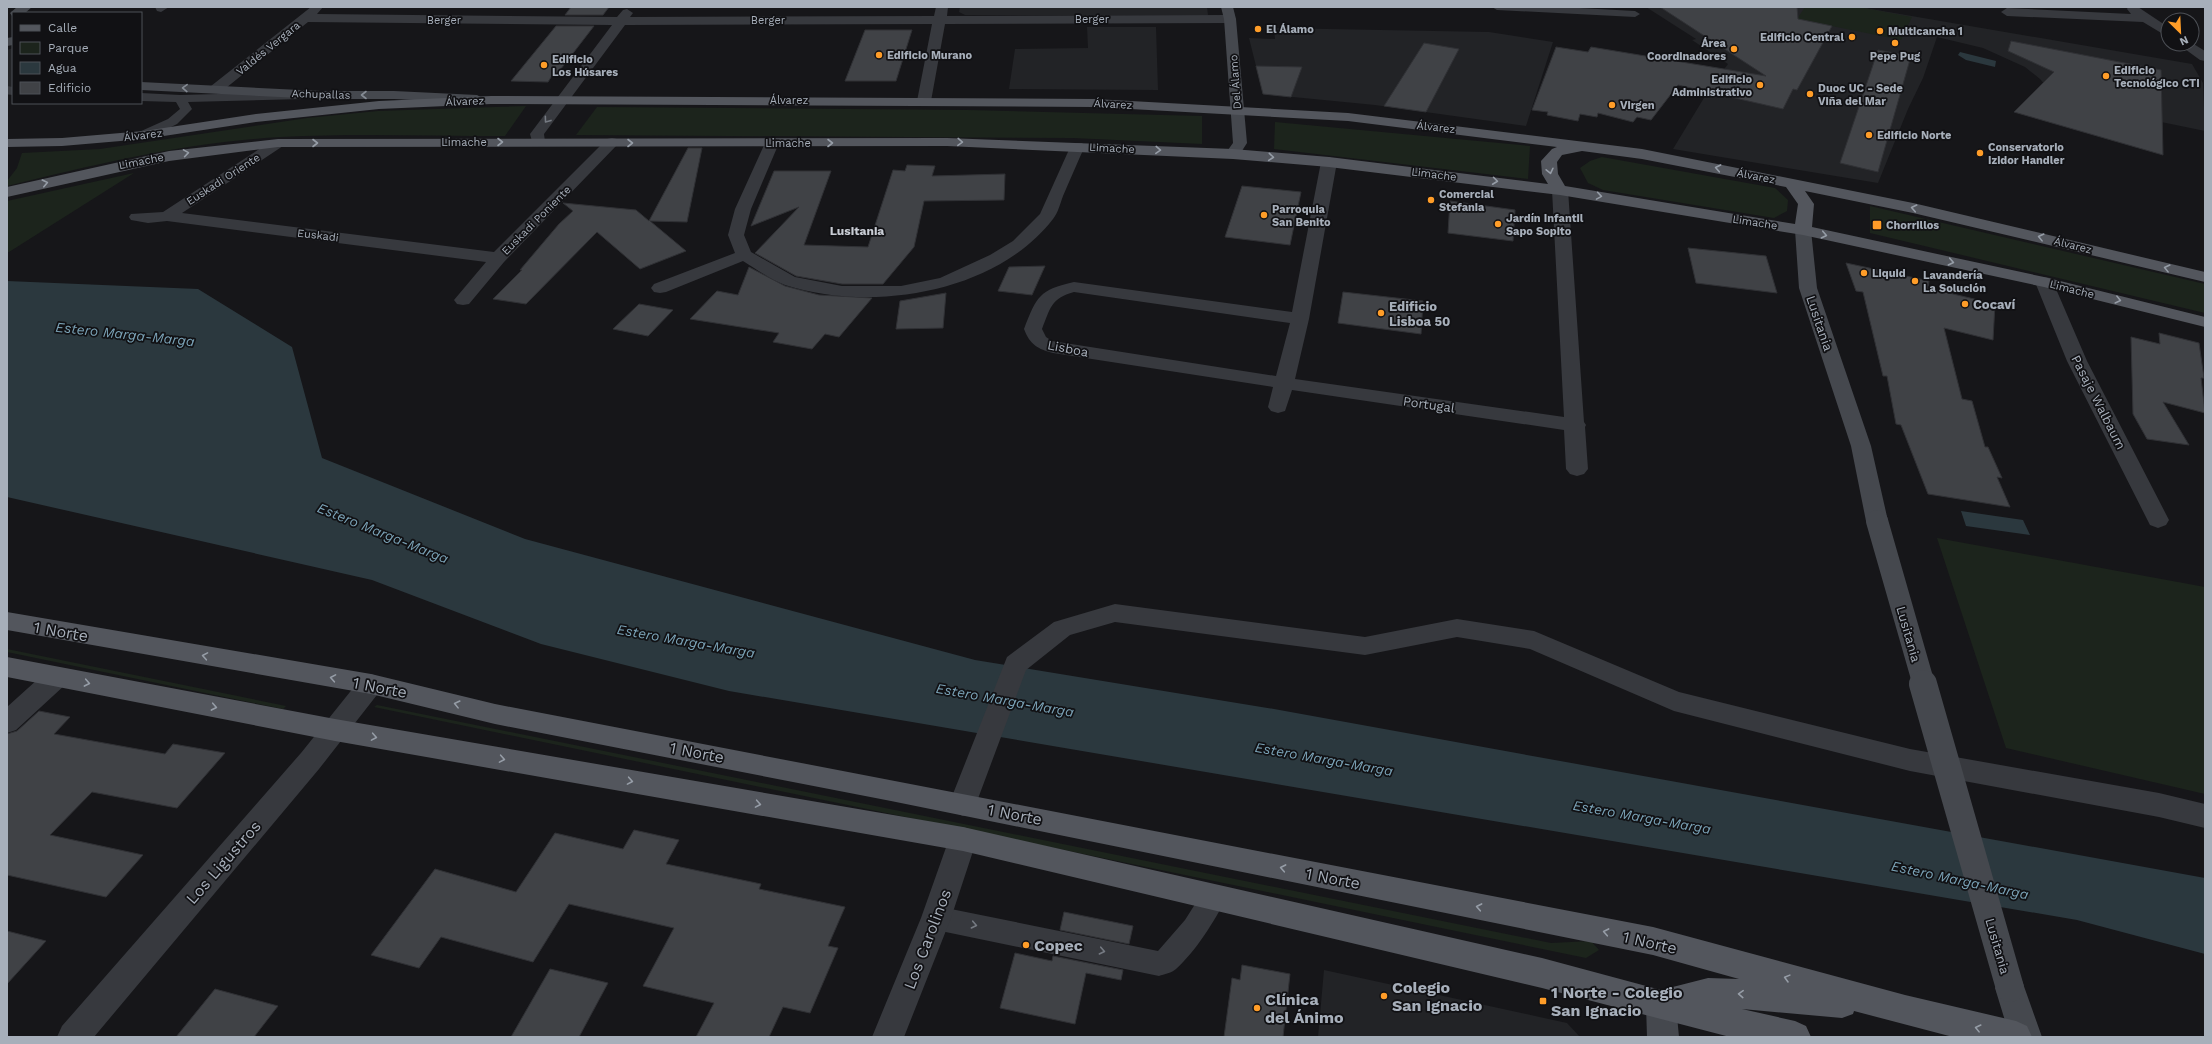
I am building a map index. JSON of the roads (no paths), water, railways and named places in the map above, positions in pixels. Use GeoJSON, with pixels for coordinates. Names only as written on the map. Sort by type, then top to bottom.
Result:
{"type":"FeatureCollection","features":[{"type":"Feature","properties":{"kind":"main road","name":"Álvarez"},"geometry":{"type":"LineString","coordinates":[[7,143],[62,142],[144,135],[256,118],[342,108],[501,100],[1094,103],[1236,110],[1356,118],[1470,130],[1666,158],[1963,219],[2205,277]]}},
{"type":"Feature","properties":{"kind":"main road","name":"Limache"},"geometry":{"type":"LineString","coordinates":[[7,192],[169,156],[278,143],[946,142],[1077,146],[1232,154],[1329,162],[1560,190],[1803,230],[2044,282],[2205,322]]}},
{"type":"Feature","properties":{"kind":"main road"},"geometry":{"type":"LineString","coordinates":[[1560,190],[1550,174],[1549,161],[1558,152],[1584,146]]}},
{"type":"Feature","properties":{"kind":"main road"},"geometry":{"type":"LineString","coordinates":[[1791,183],[1806,204],[1803,230]]}},
{"type":"Feature","properties":{"kind":"main road","name":"1 Norte"},"geometry":{"type":"LineString","coordinates":[[7,621],[372,684],[495,714],[963,804],[1653,941],[1905,1010],[2016,1037]]}},
{"type":"Feature","properties":{"kind":"main road"},"geometry":{"type":"LineString","coordinates":[[7,667],[335,730],[963,839],[1542,973],[1661,1005],[1795,1037]]}},
{"type":"Feature","properties":{"kind":"main road"},"geometry":{"type":"LineString","coordinates":[[1661,1005],[1708,992],[1745,994],[1905,1010]]}},
{"type":"Feature","properties":{"kind":"street","name":"Valdés Vergara"},"geometry":{"type":"LineString","coordinates":[[216,89],[318,7]]}},
{"type":"Feature","properties":{"kind":"street"},"geometry":{"type":"LineString","coordinates":[[538,142],[537,134],[630,7]]}},
{"type":"Feature","properties":{"kind":"street"},"geometry":{"type":"LineString","coordinates":[[2130,7],[2160,28]]}},
{"type":"Feature","properties":{"kind":"street"},"geometry":{"type":"LineString","coordinates":[[2007,12],[2144,18]]}},
{"type":"Feature","properties":{"kind":"street","name":"Berger"},"geometry":{"type":"LineString","coordinates":[[305,18],[621,21],[941,13],[1228,13]]}},
{"type":"Feature","properties":{"kind":"street"},"geometry":{"type":"LineString","coordinates":[[924,101],[941,13]]}},
{"type":"Feature","properties":{"kind":"street","name":"Del Álamo"},"geometry":{"type":"LineString","coordinates":[[1228,13],[1240,143],[1232,154]]}},
{"type":"Feature","properties":{"kind":"street","name":"Achupallas"},"geometry":{"type":"LineString","coordinates":[[142,86],[321,95],[394,95],[501,100]]}},
{"type":"Feature","properties":{"kind":"street","name":"Euskadi Poniente"},"geometry":{"type":"LineString","coordinates":[[463,300],[498,258],[612,142]]}},
{"type":"Feature","properties":{"kind":"street","name":"Euskadi Oriente"},"geometry":{"type":"LineString","coordinates":[[167,216],[278,143]]}},
{"type":"Feature","properties":{"kind":"street"},"geometry":{"type":"LineString","coordinates":[[772,143],[743,209],[736,235],[744,254],[790,281],[842,291],[900,291],[946,282],[996,259],[1019,244],[1047,216],[1077,146]]}},
{"type":"Feature","properties":{"kind":"street"},"geometry":{"type":"LineString","coordinates":[[1278,407],[1300,319],[1329,162]]}},
{"type":"Feature","properties":{"kind":"street"},"geometry":{"type":"LineString","coordinates":[[1560,190],[1576,426],[1577,469]]}},
{"type":"Feature","properties":{"kind":"street","name":"Euskadi"},"geometry":{"type":"LineString","coordinates":[[137,217],[148,218],[167,216],[498,258]]}},
{"type":"Feature","properties":{"kind":"street","name":"Lusitania"},"geometry":{"type":"LineString","coordinates":[[1803,230],[1808,288],[1861,446],[1877,522],[2010,988],[2026,1037]]}},
{"type":"Feature","properties":{"kind":"street"},"geometry":{"type":"LineString","coordinates":[[660,288],[744,254]]}},
{"type":"Feature","properties":{"kind":"street","name":"Pasaje Walbaum"},"geometry":{"type":"LineString","coordinates":[[2044,282],[2077,361],[2158,520]]}},
{"type":"Feature","properties":{"kind":"street","name":"Lisboa"},"geometry":{"type":"LineString","coordinates":[[1283,383],[1044,345],[1036,339],[1033,329],[1044,299],[1056,291],[1074,287],[1300,319]]}},
{"type":"Feature","properties":{"kind":"street","name":"Portugal"},"geometry":{"type":"LineString","coordinates":[[1283,383],[1576,426]]}},
{"type":"Feature","properties":{"kind":"street"},"geometry":{"type":"LineString","coordinates":[[963,804],[1016,664],[1062,628],[1115,613],[1365,646],[1457,628],[1534,640],[1674,701],[1910,760],[2159,805],[2205,816]]}},
{"type":"Feature","properties":{"kind":"street"},"geometry":{"type":"LineString","coordinates":[[7,723],[57,677]]}},
{"type":"Feature","properties":{"kind":"street","name":"Los Ligustros"},"geometry":{"type":"LineString","coordinates":[[73,1037],[335,730],[372,684]]}},
{"type":"Feature","properties":{"kind":"street","name":"Los Carolinos"},"geometry":{"type":"LineString","coordinates":[[888,1037],[936,918],[963,839]]}},
{"type":"Feature","properties":{"kind":"street"},"geometry":{"type":"LineString","coordinates":[[1661,1005],[1663,1037]]}},
{"type":"Feature","properties":{"kind":"lane"},"geometry":{"type":"LineString","coordinates":[[1497,7],[1635,14]]}},
{"type":"Feature","properties":{"kind":"lane"},"geometry":{"type":"LineString","coordinates":[[142,98],[180,99],[321,95]]}},
{"type":"Feature","properties":{"kind":"lane"},"geometry":{"type":"LineString","coordinates":[[144,135],[167,124],[183,114],[186,109],[180,99]]}},
{"type":"Feature","properties":{"kind":"lane"},"geometry":{"type":"LineString","coordinates":[[936,918],[1159,964],[1166,961],[1194,928],[1213,898]]}},
{"type":"Feature","properties":{"kind":"water"},"geometry":{"type":"Polygon","coordinates":[[[1960,52],[1996,61],[1995,67],[1966,60],[1958,55],[1960,52]]]}},
{"type":"Feature","properties":{"kind":"water","name":"Estero Marga-Marga"},"geometry":{"type":"Polygon","coordinates":[[[7,281],[198,289],[292,347],[322,458],[525,539],[975,660],[1274,709],[2205,878],[2205,954],[2077,920],[729,691],[541,644],[372,580],[7,497],[7,281]]]}},
{"type":"Feature","properties":{"kind":"water"},"geometry":{"type":"Polygon","coordinates":[[[1961,511],[2023,520],[2030,535],[1966,526],[1961,511]]]}},
{"type":"Feature","properties":{"kind":"place","name":"El Álamo"},"geometry":{"type":"Point","coordinates":[1258,29]}},
{"type":"Feature","properties":{"kind":"place","name":"Multicancha 1"},"geometry":{"type":"Point","coordinates":[1880,31]}},
{"type":"Feature","properties":{"kind":"place","name":"Edificio Central"},"geometry":{"type":"Point","coordinates":[1852,37]}},
{"type":"Feature","properties":{"kind":"place","name":"Pepe Pug"},"geometry":{"type":"Point","coordinates":[1895,43]}},
{"type":"Feature","properties":{"kind":"place","name":"Área Coordinadores"},"geometry":{"type":"Point","coordinates":[1734,49]}},
{"type":"Feature","properties":{"kind":"place","name":"Edificio Murano"},"geometry":{"type":"Point","coordinates":[879,55]}},
{"type":"Feature","properties":{"kind":"place","name":"Edificio Los Húsares"},"geometry":{"type":"Point","coordinates":[544,65]}},
{"type":"Feature","properties":{"kind":"place","name":"Edificio Tecnológico CTI"},"geometry":{"type":"Point","coordinates":[2106,76]}},
{"type":"Feature","properties":{"kind":"place","name":"Edificio Administrativo"},"geometry":{"type":"Point","coordinates":[1760,85]}},
{"type":"Feature","properties":{"kind":"place","name":"Duoc UC - Sede Viña del Mar"},"geometry":{"type":"Point","coordinates":[1810,94]}},
{"type":"Feature","properties":{"kind":"place","name":"Virgen"},"geometry":{"type":"Point","coordinates":[1612,105]}},
{"type":"Feature","properties":{"kind":"place","name":"Edificio Norte"},"geometry":{"type":"Point","coordinates":[1869,135]}},
{"type":"Feature","properties":{"kind":"place","name":"Conservatorio Izidor Handler"},"geometry":{"type":"Point","coordinates":[1980,153]}},
{"type":"Feature","properties":{"kind":"place","name":"Comercial Stefania"},"geometry":{"type":"Point","coordinates":[1431,200]}},
{"type":"Feature","properties":{"kind":"place","name":"Parroquia San Benito"},"geometry":{"type":"Point","coordinates":[1264,215]}},
{"type":"Feature","properties":{"kind":"place","name":"Jardín Infantil Sapo Sopito"},"geometry":{"type":"Point","coordinates":[1498,224]}},
{"type":"Feature","properties":{"kind":"place","name":"Chorrillos"},"geometry":{"type":"Point","coordinates":[1877,225]}},
{"type":"Feature","properties":{"kind":"place","name":"Liquid"},"geometry":{"type":"Point","coordinates":[1864,273]}},
{"type":"Feature","properties":{"kind":"place","name":"Lavandería La Solución"},"geometry":{"type":"Point","coordinates":[1915,281]}},
{"type":"Feature","properties":{"kind":"place","name":"Cocaví"},"geometry":{"type":"Point","coordinates":[1965,304]}},
{"type":"Feature","properties":{"kind":"place","name":"Edificio Lisboa 50"},"geometry":{"type":"Point","coordinates":[1381,313]}},
{"type":"Feature","properties":{"kind":"place","name":"Copec"},"geometry":{"type":"Point","coordinates":[1026,945]}},
{"type":"Feature","properties":{"kind":"place","name":"Colegio San Ignacio"},"geometry":{"type":"Point","coordinates":[1384,996]}},
{"type":"Feature","properties":{"kind":"place","name":"1 Norte - Colegio San Ignacio"},"geometry":{"type":"Point","coordinates":[1543,1001]}},
{"type":"Feature","properties":{"kind":"place","name":"Clínica del Ánimo"},"geometry":{"type":"Point","coordinates":[1257,1008]}},
{"type":"Feature","properties":{"kind":"district","name":"Lusitania"},"geometry":{"type":"Point","coordinates":[857,231]}}]}
